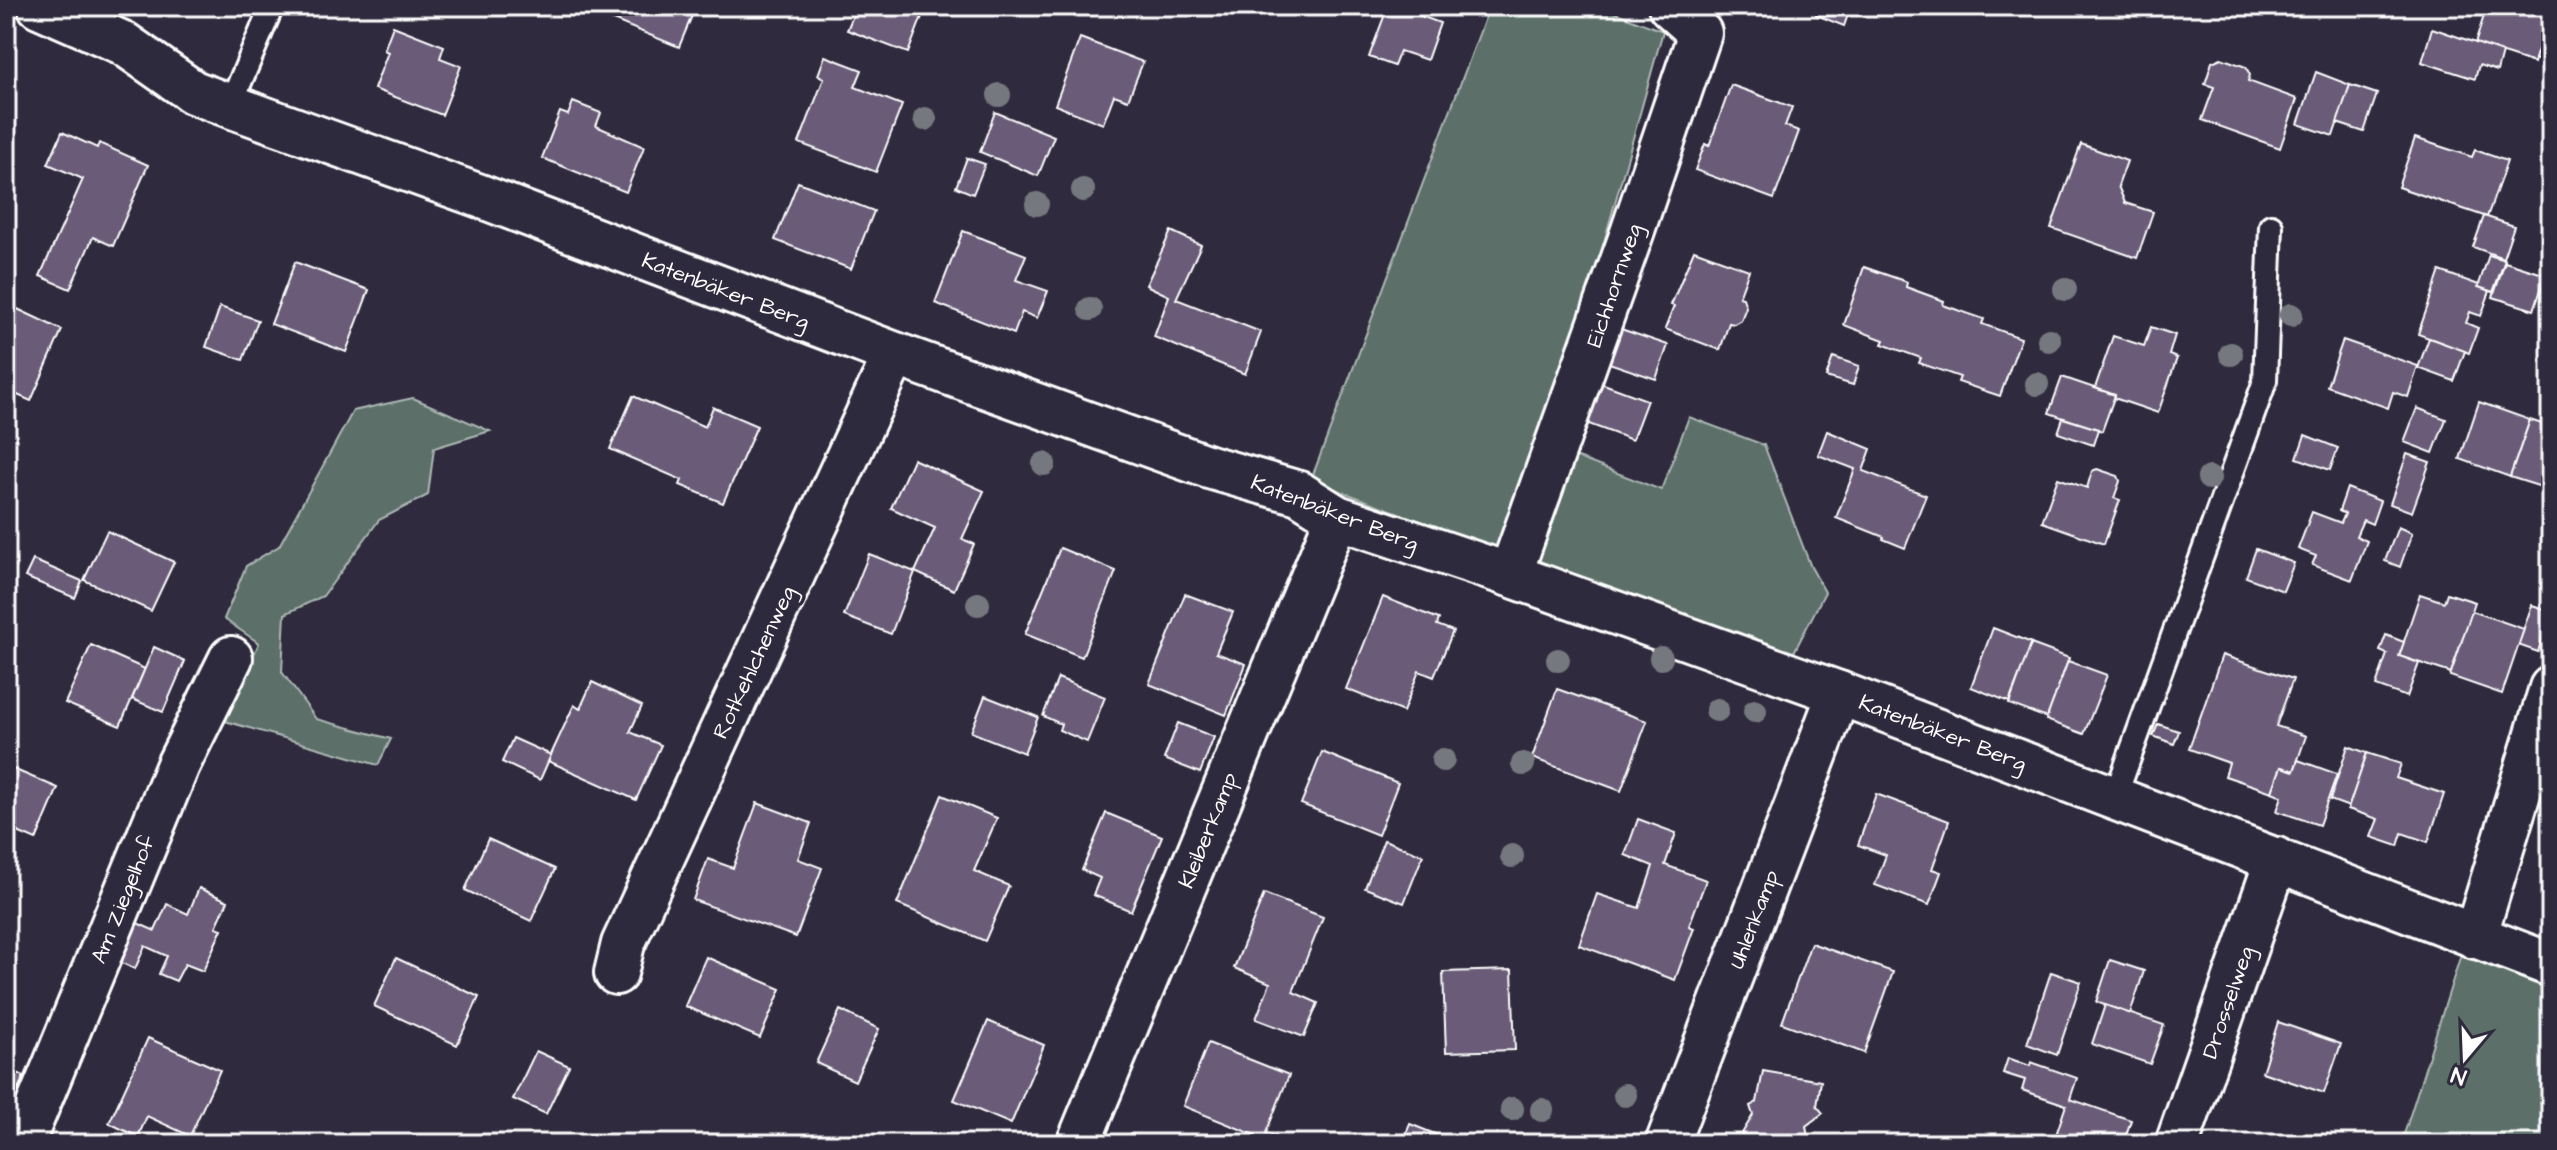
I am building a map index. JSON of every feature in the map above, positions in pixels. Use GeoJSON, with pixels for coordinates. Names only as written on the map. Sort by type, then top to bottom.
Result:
{"type":"FeatureCollection","features":[{"type":"Feature","properties":{"kind":"street","name":"Katenbäker Berg"},"geometry":{"type":"LineString","coordinates":[[39,6],[123,43],[193,92],[480,196],[895,354],[1209,467],[1299,493],[1337,517],[1510,575],[1839,693],[2551,965]]}},
{"type":"Feature","properties":{"kind":"street","name":"Eichhornweg"},"geometry":{"type":"LineString","coordinates":[[1510,575],[1700,33],[1670,6]]}},
{"type":"Feature","properties":{"kind":"street","name":"Rotkehlchenweg"},"geometry":{"type":"LineString","coordinates":[[616,973],[623,944],[895,354]]}},
{"type":"Feature","properties":{"kind":"street","name":"Kleiberkamp"},"geometry":{"type":"LineString","coordinates":[[1078,1144],[1337,517]]}},
{"type":"Feature","properties":{"kind":"street","name":"Am Ziegelhof"},"geometry":{"type":"LineString","coordinates":[[22,1144],[178,765],[231,658]]}},
{"type":"Feature","properties":{"kind":"street"},"geometry":{"type":"LineString","coordinates":[[2475,937],[2551,688]]}},
{"type":"Feature","properties":{"kind":"street","name":"Uhlenkamp"},"geometry":{"type":"LineString","coordinates":[[1667,1144],[1839,693]]}},
{"type":"Feature","properties":{"kind":"street","name":"Drosselweg"},"geometry":{"type":"LineString","coordinates":[[2177,1144],[2277,859]]}},
{"type":"Feature","properties":{"kind":"lane"},"geometry":{"type":"LineString","coordinates":[[230,106],[272,6]]}},
{"type":"Feature","properties":{"kind":"lane"},"geometry":{"type":"LineString","coordinates":[[2115,797],[2265,381],[2271,226]]}},
{"type":"Feature","properties":{"kind":"green space"},"geometry":{"type":"Polygon","coordinates":[[[1503,6],[1598,6],[1663,31],[1547,446],[1661,490],[1689,417],[1764,445],[1811,567],[1825,592],[1790,660],[1311,480],[1487,13],[1503,6]]]}},
{"type":"Feature","properties":{"kind":"green space"},"geometry":{"type":"Polygon","coordinates":[[[413,398],[490,431],[434,448],[428,495],[379,520],[323,596],[285,614],[282,672],[316,719],[391,739],[378,765],[225,721],[259,643],[224,619],[246,566],[279,546],[353,411],[413,398]]]}},
{"type":"Feature","properties":{"kind":"green space"},"geometry":{"type":"Polygon","coordinates":[[[2463,948],[2551,986],[2551,1144],[2401,1144],[2463,948]]]}},
{"type":"Feature","properties":{"kind":"building"},"geometry":{"type":"Polygon","coordinates":[[[601,6],[696,6],[679,47],[598,14],[601,6]]]}},
{"type":"Feature","properties":{"kind":"building"},"geometry":{"type":"Polygon","coordinates":[[[857,6],[926,6],[908,53],[847,30],[857,6]]]}},
{"type":"Feature","properties":{"kind":"building"},"geometry":{"type":"Polygon","coordinates":[[[1388,6],[1440,23],[1427,60],[1400,51],[1394,66],[1369,57],[1388,6]]]}},
{"type":"Feature","properties":{"kind":"building"},"geometry":{"type":"Polygon","coordinates":[[[1818,6],[1851,6],[1844,26],[1816,15],[1818,6]]]}},
{"type":"Feature","properties":{"kind":"building"},"geometry":{"type":"Polygon","coordinates":[[[2487,6],[2551,6],[2534,63],[2475,44],[2487,6]]]}},
{"type":"Feature","properties":{"kind":"building"},"geometry":{"type":"Polygon","coordinates":[[[2548,20],[2551,21],[2551,64],[2535,59],[2548,20]]]}},
{"type":"Feature","properties":{"kind":"building"},"geometry":{"type":"Polygon","coordinates":[[[393,26],[444,46],[440,58],[461,66],[442,115],[374,89],[388,52],[384,50],[393,26]]]}},
{"type":"Feature","properties":{"kind":"building"},"geometry":{"type":"Polygon","coordinates":[[[2432,28],[2502,52],[2497,71],[2479,65],[2475,79],[2422,62],[2432,28]]]}},
{"type":"Feature","properties":{"kind":"building"},"geometry":{"type":"Polygon","coordinates":[[[1080,38],[1143,62],[1128,100],[1114,95],[1103,124],[1055,105],[1080,38]]]}},
{"type":"Feature","properties":{"kind":"building"},"geometry":{"type":"Polygon","coordinates":[[[825,56],[862,70],[855,87],[902,105],[876,172],[799,143],[824,78],[818,75],[825,56]]]}},
{"type":"Feature","properties":{"kind":"building"},"geometry":{"type":"Polygon","coordinates":[[[2221,58],[2246,67],[2250,75],[2248,81],[2297,99],[2280,148],[2202,120],[2214,87],[2205,84],[2212,62],[2221,58]]]}},
{"type":"Feature","properties":{"kind":"building"},"geometry":{"type":"Polygon","coordinates":[[[2316,72],[2350,85],[2333,136],[2298,124],[2316,72]]]}},
{"type":"Feature","properties":{"kind":"building"},"geometry":{"type":"Polygon","coordinates":[[[1731,85],[1792,107],[1785,126],[1799,131],[1774,199],[1695,170],[1705,144],[1709,146],[1731,85]]]}},
{"type":"Feature","properties":{"kind":"building"},"geometry":{"type":"Polygon","coordinates":[[[2350,85],[2377,94],[2364,132],[2337,123],[2350,85]]]}},
{"type":"Feature","properties":{"kind":"building"},"geometry":{"type":"Polygon","coordinates":[[[573,102],[601,113],[596,126],[644,147],[626,192],[542,158],[560,112],[568,115],[573,102]]]}},
{"type":"Feature","properties":{"kind":"building"},"geometry":{"type":"Polygon","coordinates":[[[995,112],[1054,136],[1038,176],[980,152],[995,112]]]}},
{"type":"Feature","properties":{"kind":"building"},"geometry":{"type":"Polygon","coordinates":[[[62,132],[97,148],[99,143],[148,165],[113,246],[93,237],[70,289],[40,276],[83,179],[48,164],[62,132]]]}},
{"type":"Feature","properties":{"kind":"building"},"geometry":{"type":"Polygon","coordinates":[[[2415,138],[2472,157],[2475,150],[2507,161],[2487,217],[2398,187],[2415,138]]]}},
{"type":"Feature","properties":{"kind":"building"},"geometry":{"type":"Polygon","coordinates":[[[2081,144],[2127,161],[2118,186],[2125,203],[2153,212],[2137,258],[2051,228],[2081,144]]]}},
{"type":"Feature","properties":{"kind":"building"},"geometry":{"type":"Polygon","coordinates":[[[967,158],[985,164],[973,194],[956,187],[967,158]]]}},
{"type":"Feature","properties":{"kind":"building"},"geometry":{"type":"Polygon","coordinates":[[[798,182],[874,211],[851,269],[775,240],[798,182]]]}},
{"type":"Feature","properties":{"kind":"building"},"geometry":{"type":"Polygon","coordinates":[[[2484,216],[2514,226],[2503,258],[2473,247],[2484,216]]]}},
{"type":"Feature","properties":{"kind":"building"},"geometry":{"type":"Polygon","coordinates":[[[963,231],[1026,255],[1016,280],[1048,291],[1037,318],[1022,312],[1014,334],[935,303],[963,231]]]}},
{"type":"Feature","properties":{"kind":"building"},"geometry":{"type":"Polygon","coordinates":[[[1171,231],[1201,245],[1176,299],[1261,332],[1245,374],[1154,337],[1169,296],[1146,285],[1171,231]]]}},
{"type":"Feature","properties":{"kind":"building"},"geometry":{"type":"Polygon","coordinates":[[[1694,250],[1749,270],[1739,297],[1743,298],[1746,307],[1741,320],[1729,323],[1720,350],[1665,329],[1674,306],[1671,305],[1694,250]]]}},
{"type":"Feature","properties":{"kind":"building"},"geometry":{"type":"Polygon","coordinates":[[[2489,255],[2505,260],[2493,292],[2478,287],[2489,255]]]}},
{"type":"Feature","properties":{"kind":"building"},"geometry":{"type":"Polygon","coordinates":[[[295,262],[369,290],[346,352],[271,324],[295,262]]]}},
{"type":"Feature","properties":{"kind":"building"},"geometry":{"type":"Polygon","coordinates":[[[2505,262],[2546,275],[2534,310],[2493,297],[2505,262]]]}},
{"type":"Feature","properties":{"kind":"building"},"geometry":{"type":"Polygon","coordinates":[[[1864,267],[1907,282],[1906,287],[1944,301],[1943,305],[1984,319],[1982,324],[2021,338],[2000,396],[1958,382],[1960,377],[1919,363],[1921,358],[1882,344],[1884,340],[1844,325],[1864,267]]]}},
{"type":"Feature","properties":{"kind":"building"},"geometry":{"type":"Polygon","coordinates":[[[2440,271],[2490,291],[2481,316],[2470,312],[2466,323],[2478,328],[2469,353],[2418,334],[2440,271]]]}},
{"type":"Feature","properties":{"kind":"building"},"geometry":{"type":"Polygon","coordinates":[[[9,305],[62,330],[31,401],[6,390],[6,312],[9,305]]]}},
{"type":"Feature","properties":{"kind":"building"},"geometry":{"type":"Polygon","coordinates":[[[220,307],[258,320],[243,360],[206,347],[220,307]]]}},
{"type":"Feature","properties":{"kind":"building"},"geometry":{"type":"Polygon","coordinates":[[[1615,327],[1668,345],[1656,379],[1603,361],[1615,327]]]}},
{"type":"Feature","properties":{"kind":"building"},"geometry":{"type":"Polygon","coordinates":[[[2151,327],[2175,335],[2169,355],[2177,358],[2158,413],[2095,388],[2113,336],[2144,346],[2151,327]]]}},
{"type":"Feature","properties":{"kind":"building"},"geometry":{"type":"Polygon","coordinates":[[[2429,338],[2465,351],[2454,381],[2418,368],[2429,338]]]}},
{"type":"Feature","properties":{"kind":"building"},"geometry":{"type":"Polygon","coordinates":[[[2343,340],[2418,366],[2408,397],[2393,392],[2388,408],[2327,386],[2343,340]]]}},
{"type":"Feature","properties":{"kind":"building"},"geometry":{"type":"Polygon","coordinates":[[[1833,357],[1859,366],[1853,385],[1826,377],[1833,357]]]}},
{"type":"Feature","properties":{"kind":"building"},"geometry":{"type":"Polygon","coordinates":[[[2062,377],[2115,395],[2102,431],[2049,413],[2062,377]]]}},
{"type":"Feature","properties":{"kind":"building"},"geometry":{"type":"Polygon","coordinates":[[[1601,383],[1647,400],[1632,440],[1586,423],[1601,383]]]}},
{"type":"Feature","properties":{"kind":"building"},"geometry":{"type":"Polygon","coordinates":[[[633,396],[705,427],[713,407],[757,426],[723,503],[680,485],[682,480],[610,449],[633,396]]]}},
{"type":"Feature","properties":{"kind":"building"},"geometry":{"type":"Polygon","coordinates":[[[2479,402],[2530,420],[2510,477],[2460,459],[2479,402]]]}},
{"type":"Feature","properties":{"kind":"building"},"geometry":{"type":"Polygon","coordinates":[[[2417,408],[2446,419],[2433,453],[2404,442],[2417,408]]]}},
{"type":"Feature","properties":{"kind":"building"},"geometry":{"type":"Polygon","coordinates":[[[2063,418],[2098,429],[2093,445],[2058,433],[2063,418]]]}},
{"type":"Feature","properties":{"kind":"building"},"geometry":{"type":"Polygon","coordinates":[[[2530,420],[2551,427],[2551,490],[2510,477],[2530,420]]]}},
{"type":"Feature","properties":{"kind":"building"},"geometry":{"type":"Polygon","coordinates":[[[1827,431],[1871,449],[1863,471],[1926,495],[1905,548],[1836,518],[1855,469],[1818,455],[1827,431]]]}},
{"type":"Feature","properties":{"kind":"building"},"geometry":{"type":"Polygon","coordinates":[[[2305,435],[2338,448],[2330,470],[2297,458],[2305,435]]]}},
{"type":"Feature","properties":{"kind":"building"},"geometry":{"type":"Polygon","coordinates":[[[2407,454],[2430,462],[2412,512],[2390,504],[2407,454]]]}},
{"type":"Feature","properties":{"kind":"building"},"geometry":{"type":"Polygon","coordinates":[[[913,459],[984,491],[962,539],[974,544],[954,590],[915,572],[935,528],[891,508],[913,459]]]}},
{"type":"Feature","properties":{"kind":"building"},"geometry":{"type":"Polygon","coordinates":[[[2097,469],[2118,476],[2120,481],[2114,498],[2120,500],[2104,544],[2042,522],[2058,478],[2087,488],[2092,471],[2097,469]]]}},
{"type":"Feature","properties":{"kind":"building"},"geometry":{"type":"Polygon","coordinates":[[[2347,488],[2380,501],[2372,524],[2363,520],[2356,536],[2367,541],[2352,580],[2312,565],[2316,556],[2298,549],[2312,512],[2341,523],[2345,514],[2339,511],[2347,488]]]}},
{"type":"Feature","properties":{"kind":"building"},"geometry":{"type":"Polygon","coordinates":[[[2398,527],[2412,533],[2400,567],[2385,561],[2398,527]]]}},
{"type":"Feature","properties":{"kind":"building"},"geometry":{"type":"Polygon","coordinates":[[[107,531],[174,562],[151,611],[84,580],[107,531]]]}},
{"type":"Feature","properties":{"kind":"building"},"geometry":{"type":"Polygon","coordinates":[[[1060,548],[1116,571],[1082,657],[1025,634],[1060,548]]]}},
{"type":"Feature","properties":{"kind":"building"},"geometry":{"type":"Polygon","coordinates":[[[2256,549],[2294,563],[2283,591],[2246,577],[2256,549]]]}},
{"type":"Feature","properties":{"kind":"building"},"geometry":{"type":"Polygon","coordinates":[[[869,554],[915,572],[891,634],[844,616],[869,554]]]}},
{"type":"Feature","properties":{"kind":"building"},"geometry":{"type":"Polygon","coordinates":[[[33,560],[82,581],[75,598],[25,577],[33,560]]]}},
{"type":"Feature","properties":{"kind":"building"},"geometry":{"type":"Polygon","coordinates":[[[2447,593],[2475,602],[2451,673],[2399,656],[2420,594],[2444,602],[2447,593]]]}},
{"type":"Feature","properties":{"kind":"building"},"geometry":{"type":"Polygon","coordinates":[[[1185,594],[1233,612],[1216,653],[1246,664],[1226,715],[1149,684],[1185,594]]]}},
{"type":"Feature","properties":{"kind":"building"},"geometry":{"type":"Polygon","coordinates":[[[1383,597],[1439,619],[1437,625],[1453,631],[1434,677],[1419,671],[1403,712],[1346,689],[1383,597]]]}},
{"type":"Feature","properties":{"kind":"building"},"geometry":{"type":"Polygon","coordinates":[[[2532,605],[2551,611],[2538,652],[2518,645],[2532,605]]]}},
{"type":"Feature","properties":{"kind":"building"},"geometry":{"type":"Polygon","coordinates":[[[2472,611],[2524,629],[2502,694],[2450,676],[2472,611]]]}},
{"type":"Feature","properties":{"kind":"building"},"geometry":{"type":"Polygon","coordinates":[[[1993,628],[2032,643],[2009,702],[1971,687],[1993,628]]]}},
{"type":"Feature","properties":{"kind":"building"},"geometry":{"type":"Polygon","coordinates":[[[2386,635],[2404,642],[2399,656],[2419,663],[2407,697],[2376,686],[2387,654],[2380,651],[2386,635]]]}},
{"type":"Feature","properties":{"kind":"building"},"geometry":{"type":"Polygon","coordinates":[[[2031,644],[2069,658],[2047,718],[2009,704],[2031,644]]]}},
{"type":"Feature","properties":{"kind":"building"},"geometry":{"type":"Polygon","coordinates":[[[91,645],[145,669],[120,726],[65,703],[91,645]]]}},
{"type":"Feature","properties":{"kind":"building"},"geometry":{"type":"Polygon","coordinates":[[[154,647],[185,661],[163,712],[132,699],[154,647]]]}},
{"type":"Feature","properties":{"kind":"building"},"geometry":{"type":"Polygon","coordinates":[[[2222,655],[2293,679],[2276,726],[2306,736],[2294,771],[2281,767],[2272,792],[2225,776],[2229,763],[2189,749],[2222,655]]]}},
{"type":"Feature","properties":{"kind":"building"},"geometry":{"type":"Polygon","coordinates":[[[2068,661],[2107,675],[2084,734],[2046,720],[2068,661]]]}},
{"type":"Feature","properties":{"kind":"building"},"geometry":{"type":"Polygon","coordinates":[[[1058,678],[1105,697],[1087,742],[1059,730],[1061,724],[1043,716],[1058,678]]]}},
{"type":"Feature","properties":{"kind":"building"},"geometry":{"type":"Polygon","coordinates":[[[592,682],[642,706],[630,732],[661,745],[636,800],[548,761],[574,705],[580,709],[592,682]]]}},
{"type":"Feature","properties":{"kind":"building"},"geometry":{"type":"Polygon","coordinates":[[[1557,689],[1647,721],[1621,791],[1532,758],[1557,689]]]}},
{"type":"Feature","properties":{"kind":"building"},"geometry":{"type":"Polygon","coordinates":[[[985,696],[1038,717],[1024,753],[971,732],[985,696]]]}},
{"type":"Feature","properties":{"kind":"building"},"geometry":{"type":"Polygon","coordinates":[[[1178,723],[1214,737],[1200,773],[1164,759],[1178,723]]]}},
{"type":"Feature","properties":{"kind":"building"},"geometry":{"type":"Polygon","coordinates":[[[2158,724],[2179,731],[2174,744],[2153,736],[2158,724]]]}},
{"type":"Feature","properties":{"kind":"building"},"geometry":{"type":"Polygon","coordinates":[[[513,738],[551,755],[540,780],[502,762],[513,738]]]}},
{"type":"Feature","properties":{"kind":"building"},"geometry":{"type":"Polygon","coordinates":[[[2348,746],[2367,753],[2349,807],[2330,800],[2348,746]]]}},
{"type":"Feature","properties":{"kind":"building"},"geometry":{"type":"Polygon","coordinates":[[[1322,752],[1398,783],[1378,835],[1301,804],[1322,752]]]}},
{"type":"Feature","properties":{"kind":"building"},"geometry":{"type":"Polygon","coordinates":[[[2367,753],[2401,764],[2396,778],[2444,794],[2428,842],[2402,833],[2398,846],[2371,837],[2378,819],[2348,809],[2367,753]]]}},
{"type":"Feature","properties":{"kind":"building"},"geometry":{"type":"Polygon","coordinates":[[[2298,760],[2337,774],[2319,825],[2277,811],[2282,796],[2272,792],[2281,767],[2294,771],[2298,760]]]}},
{"type":"Feature","properties":{"kind":"building"},"geometry":{"type":"Polygon","coordinates":[[[6,766],[58,788],[36,840],[6,827],[6,766]]]}},
{"type":"Feature","properties":{"kind":"building"},"geometry":{"type":"Polygon","coordinates":[[[1876,794],[1949,821],[1932,869],[1941,872],[1929,905],[1875,885],[1886,855],[1858,845],[1876,794]]]}},
{"type":"Feature","properties":{"kind":"building"},"geometry":{"type":"Polygon","coordinates":[[[942,795],[997,818],[974,871],[1009,886],[985,941],[897,904],[942,795]]]}},
{"type":"Feature","properties":{"kind":"building"},"geometry":{"type":"Polygon","coordinates":[[[757,803],[811,823],[798,859],[822,868],[796,937],[693,900],[708,859],[733,868],[757,803]]]}},
{"type":"Feature","properties":{"kind":"building"},"geometry":{"type":"Polygon","coordinates":[[[1106,813],[1162,836],[1131,911],[1093,895],[1100,878],[1082,870],[1106,813]]]}},
{"type":"Feature","properties":{"kind":"building"},"geometry":{"type":"Polygon","coordinates":[[[1638,819],[1676,833],[1665,865],[1706,880],[1689,926],[1694,928],[1675,980],[1579,945],[1597,894],[1639,908],[1653,866],[1625,855],[1638,819]]]}},
{"type":"Feature","properties":{"kind":"building"},"geometry":{"type":"Polygon","coordinates":[[[488,839],[555,869],[531,921],[465,890],[488,839]]]}},
{"type":"Feature","properties":{"kind":"building"},"geometry":{"type":"Polygon","coordinates":[[[1384,840],[1423,855],[1404,903],[1365,888],[1384,840]]]}},
{"type":"Feature","properties":{"kind":"building"},"geometry":{"type":"Polygon","coordinates":[[[199,888],[228,901],[216,927],[222,929],[203,971],[185,964],[176,981],[159,974],[167,956],[145,946],[135,969],[106,956],[124,917],[155,931],[167,904],[188,914],[199,888]]]}},
{"type":"Feature","properties":{"kind":"building"},"geometry":{"type":"Polygon","coordinates":[[[1264,894],[1323,917],[1293,992],[1318,1003],[1304,1037],[1256,1019],[1270,983],[1234,968],[1264,894]]]}},
{"type":"Feature","properties":{"kind":"building"},"geometry":{"type":"Polygon","coordinates":[[[1811,943],[1893,972],[1864,1053],[1782,1023],[1811,943]]]}},
{"type":"Feature","properties":{"kind":"building"},"geometry":{"type":"Polygon","coordinates":[[[706,957],[781,989],[760,1038],[685,1006],[706,957]]]}},
{"type":"Feature","properties":{"kind":"building"},"geometry":{"type":"Polygon","coordinates":[[[396,958],[479,997],[457,1045],[374,1006],[396,958]]]}},
{"type":"Feature","properties":{"kind":"building"},"geometry":{"type":"Polygon","coordinates":[[[2110,960],[2144,971],[2130,1014],[2096,1002],[2110,960]]]}},
{"type":"Feature","properties":{"kind":"building"},"geometry":{"type":"Polygon","coordinates":[[[1512,970],[1515,1050],[1446,1052],[1443,972],[1512,970]]]}},
{"type":"Feature","properties":{"kind":"building"},"geometry":{"type":"Polygon","coordinates":[[[2051,972],[2081,982],[2057,1055],[2027,1044],[2051,972]]]}},
{"type":"Feature","properties":{"kind":"building"},"geometry":{"type":"Polygon","coordinates":[[[2105,1005],[2164,1025],[2150,1064],[2092,1044],[2105,1005]]]}},
{"type":"Feature","properties":{"kind":"building"},"geometry":{"type":"Polygon","coordinates":[[[840,1010],[879,1029],[855,1081],[816,1063],[840,1010]]]}},
{"type":"Feature","properties":{"kind":"building"},"geometry":{"type":"Polygon","coordinates":[[[988,1021],[1044,1045],[1011,1124],[954,1100],[988,1021]]]}},
{"type":"Feature","properties":{"kind":"building"},"geometry":{"type":"Polygon","coordinates":[[[2278,1022],[2341,1044],[2324,1093],[2262,1072],[2278,1022]]]}},
{"type":"Feature","properties":{"kind":"building"},"geometry":{"type":"Polygon","coordinates":[[[148,1038],[220,1070],[190,1136],[147,1116],[138,1137],[109,1123],[148,1038]]]}},
{"type":"Feature","properties":{"kind":"building"},"geometry":{"type":"Polygon","coordinates":[[[1208,1043],[1289,1075],[1266,1133],[1295,1144],[1252,1144],[1255,1135],[1183,1106],[1208,1043]]]}},
{"type":"Feature","properties":{"kind":"building"},"geometry":{"type":"Polygon","coordinates":[[[536,1051],[569,1066],[546,1114],[513,1099],[536,1051]]]}},
{"type":"Feature","properties":{"kind":"building"},"geometry":{"type":"Polygon","coordinates":[[[2008,1058],[2030,1066],[2031,1062],[2077,1078],[2070,1099],[2131,1120],[2123,1144],[2053,1144],[2066,1105],[2022,1090],[2025,1080],[2003,1073],[2008,1058]]]}},
{"type":"Feature","properties":{"kind":"building"},"geometry":{"type":"Polygon","coordinates":[[[6,1068],[24,1076],[6,1115],[6,1068]]]}},
{"type":"Feature","properties":{"kind":"building"},"geometry":{"type":"Polygon","coordinates":[[[1763,1071],[1821,1081],[1817,1106],[1823,1113],[1806,1126],[1809,1144],[1743,1144],[1738,1140],[1753,1115],[1750,1106],[1757,1102],[1763,1071]]]}},
{"type":"Feature","properties":{"kind":"building"},"geometry":{"type":"Polygon","coordinates":[[[1410,1124],[1457,1143],[1457,1144],[1402,1144],[1410,1124]]]}}]}
